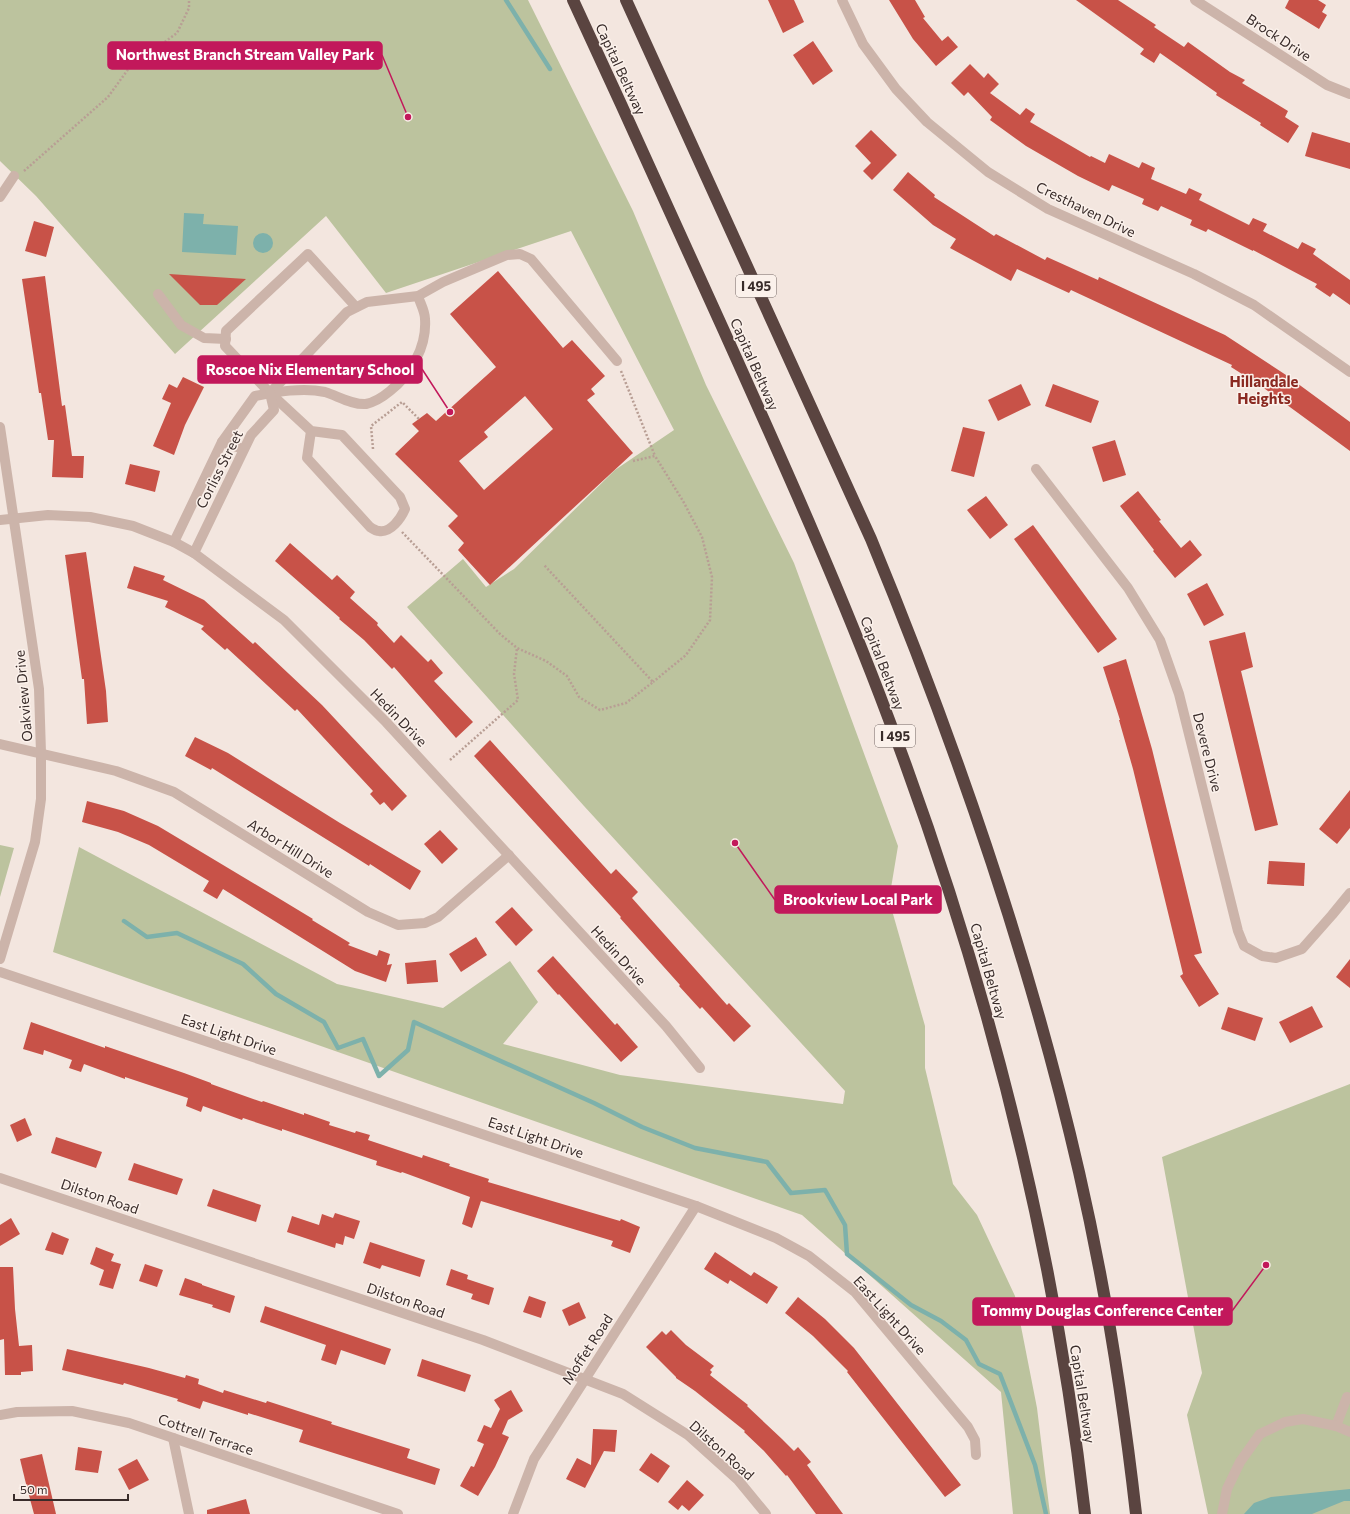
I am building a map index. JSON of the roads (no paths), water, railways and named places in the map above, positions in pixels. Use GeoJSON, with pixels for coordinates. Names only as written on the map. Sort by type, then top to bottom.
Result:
{"type":"FeatureCollection","features":[{"type":"Feature","properties":{"kind":"highway","name":"Capital Beltway"},"geometry":{"type":"LineString","coordinates":[[573,0],[778,450],[824,556],[889,720],[928,827],[957,916],[983,1005],[1010,1104],[1030,1187],[1058,1327],[1085,1514]]}},
{"type":"Feature","properties":{"kind":"highway","name":"I 495"},"geometry":{"type":"LineString","coordinates":[[626,0],[871,539],[933,693],[976,812],[1005,901],[1033,997],[1059,1091],[1079,1173],[1108,1318],[1131,1469],[1136,1514]]}},
{"type":"Feature","properties":{"kind":"street","name":"Cresthaven Drive"},"geometry":{"type":"LineString","coordinates":[[842,0],[863,44],[896,89],[927,122],[988,172],[1048,209],[1194,274],[1254,305],[1350,372]]}},
{"type":"Feature","properties":{"kind":"street","name":"Brock Drive"},"geometry":{"type":"LineString","coordinates":[[1195,0],[1327,85],[1350,94]]}},
{"type":"Feature","properties":{"kind":"street"},"geometry":{"type":"LineString","coordinates":[[0,197],[14,176]]}},
{"type":"Feature","properties":{"kind":"street"},"geometry":{"type":"LineString","coordinates":[[311,431],[307,458],[370,527],[378,532],[387,531],[401,518],[405,509],[400,497],[342,435],[311,431],[270,393],[225,346],[226,331],[308,254],[356,307]]}},
{"type":"Feature","properties":{"kind":"street"},"geometry":{"type":"LineString","coordinates":[[270,393],[347,312],[367,302],[418,296],[444,282],[508,255],[520,254],[531,259],[617,361]]}},
{"type":"Feature","properties":{"kind":"street"},"geometry":{"type":"LineString","coordinates":[[158,294],[181,325],[204,338],[226,339]]}},
{"type":"Feature","properties":{"kind":"street"},"geometry":{"type":"LineString","coordinates":[[270,393],[313,391],[325,392],[345,400],[366,404],[382,397],[409,373],[419,354],[424,334],[425,318],[418,296]]}},
{"type":"Feature","properties":{"kind":"street","name":"Corliss Street"},"geometry":{"type":"LineString","coordinates":[[174,542],[222,442],[255,396],[270,393],[274,410],[250,435],[194,553]]}},
{"type":"Feature","properties":{"kind":"street","name":"Oakview Drive"},"geometry":{"type":"LineString","coordinates":[[0,427],[15,519],[39,689],[41,753],[41,799],[35,842],[0,959]]}},
{"type":"Feature","properties":{"kind":"street"},"geometry":{"type":"LineString","coordinates":[[222,442],[243,449]]}},
{"type":"Feature","properties":{"kind":"street","name":"Devere Drive"},"geometry":{"type":"LineString","coordinates":[[1036,469],[1128,588],[1160,640],[1179,694],[1236,924],[1244,946],[1262,956],[1276,958],[1302,949],[1350,893]]}},
{"type":"Feature","properties":{"kind":"street","name":"Hedin Drive"},"geometry":{"type":"LineString","coordinates":[[0,520],[48,515],[90,517],[133,526],[174,542],[194,553],[284,620],[386,722],[666,1026],[700,1068]]}},
{"type":"Feature","properties":{"kind":"street"},"geometry":{"type":"LineString","coordinates":[[0,744],[41,753]]}},
{"type":"Feature","properties":{"kind":"street","name":"Arbor Hill Drive"},"geometry":{"type":"LineString","coordinates":[[41,753],[116,771],[174,792],[368,912],[398,924],[425,923],[438,917],[509,855]]}},
{"type":"Feature","properties":{"kind":"street","name":"East Light Drive"},"geometry":{"type":"LineString","coordinates":[[0,972],[696,1206],[776,1238],[809,1256],[855,1292],[968,1427],[975,1440],[976,1455]]}},
{"type":"Feature","properties":{"kind":"street","name":"Dilston Road"},"geometry":{"type":"LineString","coordinates":[[0,1178],[483,1340],[585,1378],[623,1394],[688,1435],[738,1480],[766,1514]]}},
{"type":"Feature","properties":{"kind":"street","name":"Moffet Road"},"geometry":{"type":"LineString","coordinates":[[513,1514],[534,1459],[696,1206]]}},
{"type":"Feature","properties":{"kind":"street"},"geometry":{"type":"LineString","coordinates":[[1336,1426],[1347,1397]]}},
{"type":"Feature","properties":{"kind":"street","name":"Cottrell Terrace"},"geometry":{"type":"LineString","coordinates":[[0,1415],[16,1412],[72,1411],[129,1423],[398,1514]]}},
{"type":"Feature","properties":{"kind":"street"},"geometry":{"type":"LineString","coordinates":[[1222,1514],[1227,1488],[1240,1462],[1260,1434],[1285,1422],[1302,1419],[1336,1426],[1350,1432]]}},
{"type":"Feature","properties":{"kind":"street"},"geometry":{"type":"LineString","coordinates":[[173,1438],[189,1514]]}},
{"type":"Feature","properties":{"kind":"water"},"geometry":{"type":"Polygon","coordinates":[[[184,213],[204,214],[203,224],[238,226],[236,255],[182,252],[184,213]]]}},
{"type":"Feature","properties":{"kind":"water"},"geometry":{"type":"Polygon","coordinates":[[[263,233],[270,236],[273,243],[270,250],[263,253],[256,250],[253,243],[256,236],[263,233]]]}},
{"type":"Feature","properties":{"kind":"water"},"geometry":{"type":"Polygon","coordinates":[[[1350,1489],[1350,1501],[1344,1501],[1312,1514],[1244,1514],[1254,1503],[1271,1497],[1350,1489]]]}},
{"type":"Feature","properties":{"kind":"waterway"},"geometry":{"type":"LineString","coordinates":[[506,0],[550,69]]}},
{"type":"Feature","properties":{"kind":"waterway"},"geometry":{"type":"LineString","coordinates":[[124,921],[147,937],[177,933],[243,964],[276,994],[324,1022],[338,1048],[363,1039],[379,1076],[408,1050],[414,1022],[594,1103],[642,1127],[695,1148],[767,1162],[791,1193],[825,1190],[845,1225],[847,1254],[911,1305],[941,1321],[966,1340],[979,1364],[1000,1374],[1035,1465],[1046,1514]]}},
{"type":"Feature","properties":{"kind":"place","name":"Northwest Branch Stream Valley Park"},"geometry":{"type":"Point","coordinates":[408,117]}},
{"type":"Feature","properties":{"kind":"place","name":"Roscoe Nix Elementary School"},"geometry":{"type":"Point","coordinates":[450,412]}},
{"type":"Feature","properties":{"kind":"place","name":"Brookview Local Park"},"geometry":{"type":"Point","coordinates":[735,843]}},
{"type":"Feature","properties":{"kind":"place","name":"Tommy Douglas Conference Center"},"geometry":{"type":"Point","coordinates":[1266,1265]}},
{"type":"Feature","properties":{"kind":"district","name":"Hillandale Heights"},"geometry":{"type":"Point","coordinates":[1264,390]}}]}
